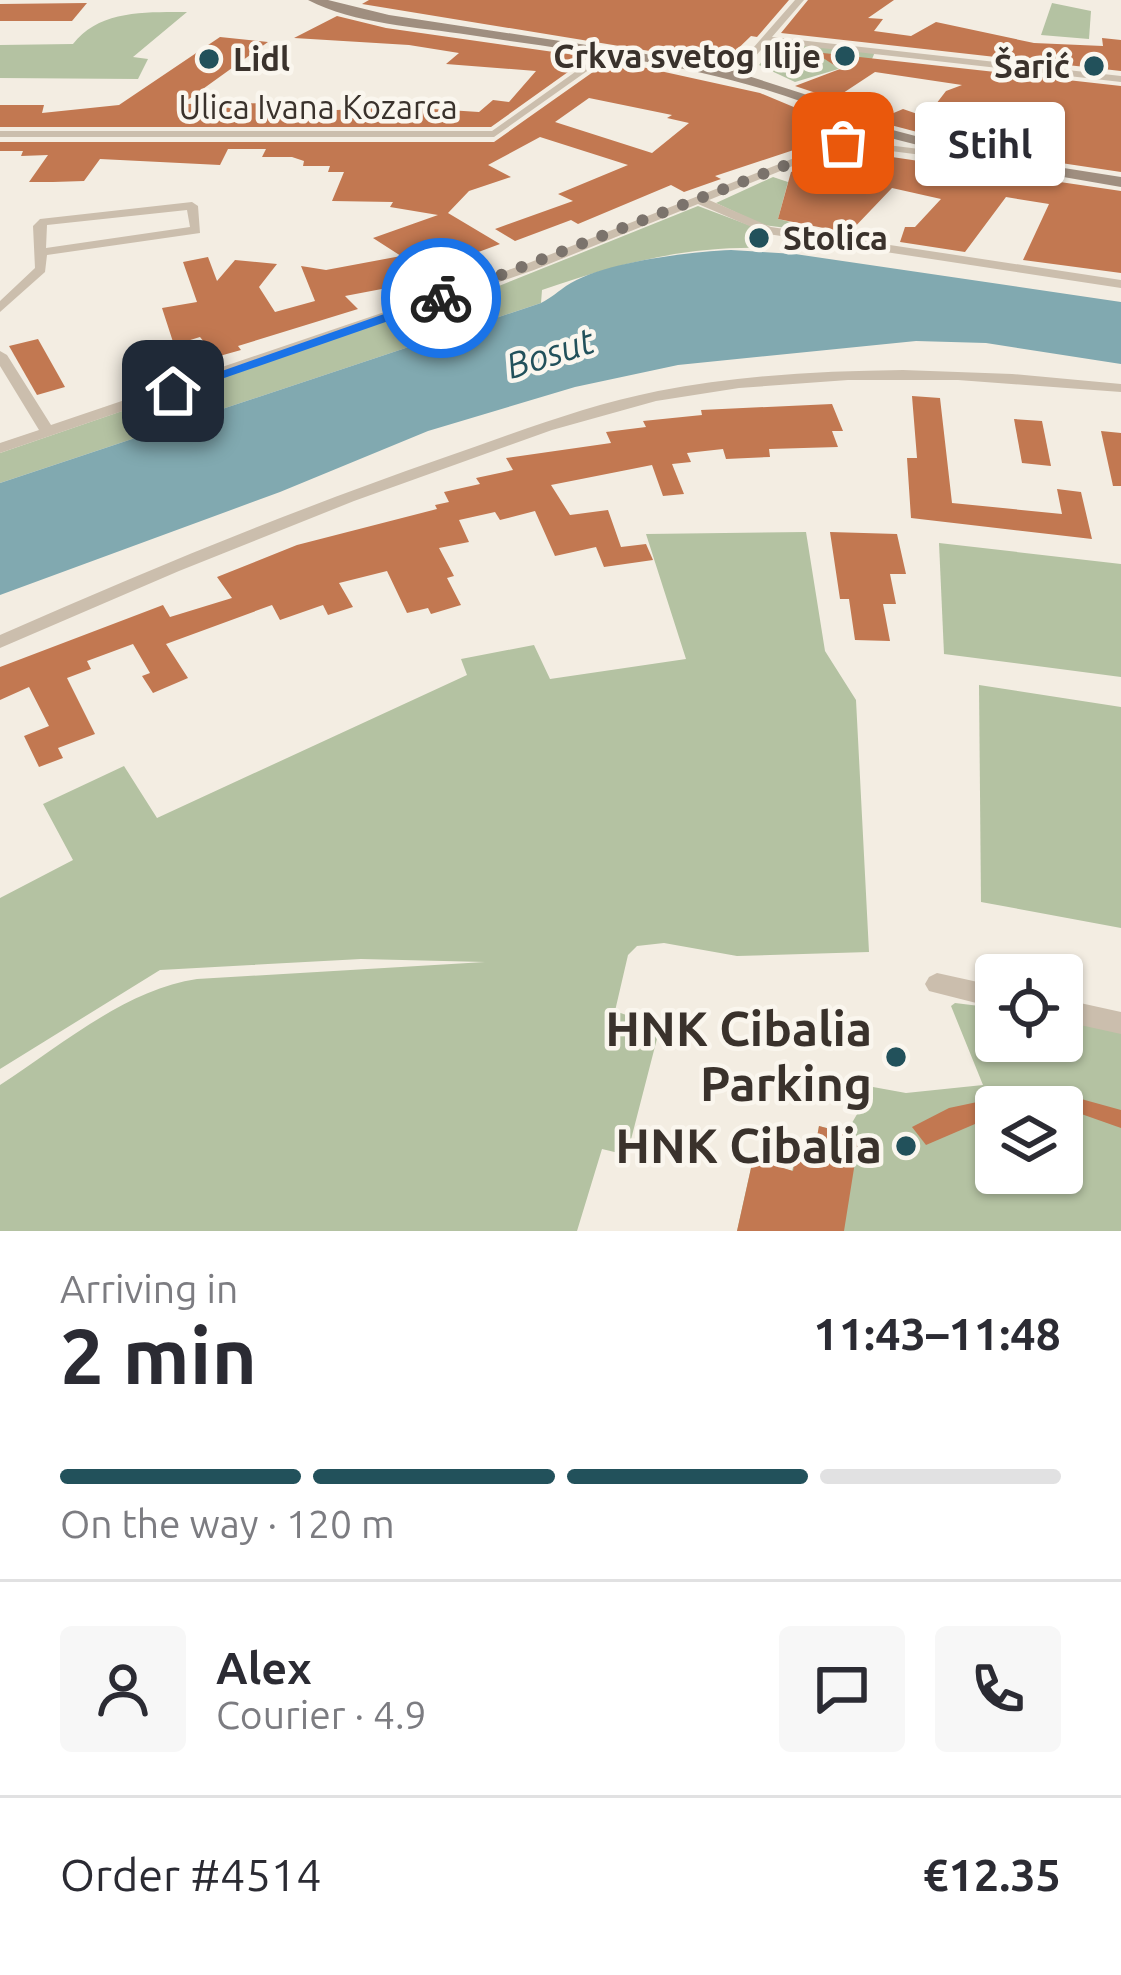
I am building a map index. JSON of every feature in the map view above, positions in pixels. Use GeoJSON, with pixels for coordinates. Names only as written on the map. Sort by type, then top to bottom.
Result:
{"type":"FeatureCollection","features":[{"type":"Feature","properties":{"kind":"main road"},"geometry":{"type":"LineString","coordinates":[[314,0],[389,19],[735,74],[875,129],[1000,163],[1121,182]]}},
{"type":"Feature","properties":{"kind":"street"},"geometry":{"type":"LineString","coordinates":[[735,74],[800,0]]}},
{"type":"Feature","properties":{"kind":"street"},"geometry":{"type":"LineString","coordinates":[[765,39],[1121,79]]}},
{"type":"Feature","properties":{"kind":"street","name":"Ulica Ivana Kozarca"},"geometry":{"type":"LineString","coordinates":[[0,134],[494,134],[609,52]]}},
{"type":"Feature","properties":{"kind":"street"},"geometry":{"type":"LineString","coordinates":[[0,448],[362,326],[702,200],[875,129]]}},
{"type":"Feature","properties":{"kind":"street"},"geometry":{"type":"LineString","coordinates":[[843,143],[1000,163]]}},
{"type":"Feature","properties":{"kind":"street"},"geometry":{"type":"LineString","coordinates":[[702,200],[768,230],[1121,284]]}},
{"type":"Feature","properties":{"kind":"street"},"geometry":{"type":"LineString","coordinates":[[0,308],[41,269],[39,226],[44,222],[192,206],[196,230],[41,252]]}},
{"type":"Feature","properties":{"kind":"street"},"geometry":{"type":"LineString","coordinates":[[0,355],[47,432]]}},
{"type":"Feature","properties":{"kind":"street"},"geometry":{"type":"LineString","coordinates":[[0,642],[159,572],[418,471],[631,402],[772,382],[944,374],[1121,388]]}},
{"type":"Feature","properties":{"kind":"street"},"geometry":{"type":"LineString","coordinates":[[937,984],[975,992]]}},
{"type":"Feature","properties":{"kind":"street"},"geometry":{"type":"LineString","coordinates":[[1083,1015],[1121,1023]]}},
{"type":"Feature","properties":{"kind":"green space"},"geometry":{"type":"Polygon","coordinates":[[[1052,3],[1091,11],[1089,39],[1041,35],[1052,3]]]}},
{"type":"Feature","properties":{"kind":"green space"},"geometry":{"type":"Polygon","coordinates":[[[187,12],[133,57],[148,59],[138,79],[0,78],[0,45],[73,44],[110,19],[187,12]]]}},
{"type":"Feature","properties":{"kind":"green space"},"geometry":{"type":"Polygon","coordinates":[[[778,41],[875,52],[872,59],[795,82],[759,65],[778,41]]]}},
{"type":"Feature","properties":{"kind":"green space"},"geometry":{"type":"Polygon","coordinates":[[[773,177],[788,182],[778,219],[791,222],[787,228],[763,225],[716,203],[773,177]]]}},
{"type":"Feature","properties":{"kind":"green space"},"geometry":{"type":"Polygon","coordinates":[[[698,206],[765,231],[764,248],[678,254],[597,272],[542,290],[541,303],[0,483],[0,453],[474,290],[479,294],[698,206]]]}},
{"type":"Feature","properties":{"kind":"green space"},"geometry":{"type":"Polygon","coordinates":[[[806,532],[825,651],[856,700],[869,952],[737,956],[664,943],[637,946],[628,955],[615,1011],[660,1027],[627,1155],[602,1149],[577,1231],[0,1231],[0,1085],[119,1007],[197,979],[485,962],[361,959],[160,970],[0,1069],[0,898],[73,860],[43,804],[124,766],[157,818],[467,675],[461,659],[534,645],[550,679],[686,659],[646,534],[806,532]]]}},
{"type":"Feature","properties":{"kind":"green space"},"geometry":{"type":"Polygon","coordinates":[[[939,543],[1121,564],[1121,677],[944,654],[939,543]]]}},
{"type":"Feature","properties":{"kind":"green space"},"geometry":{"type":"Polygon","coordinates":[[[979,685],[1121,707],[1121,928],[981,902],[979,685]]]}},
{"type":"Feature","properties":{"kind":"green space","name":"HNK Cibalia"},"geometry":{"type":"Polygon","coordinates":[[[955,1003],[975,1005],[975,1062],[1083,1062],[1083,1023],[1121,1032],[1121,1231],[737,1231],[753,1159],[792,1171],[795,1160],[812,1165],[819,1126],[846,1133],[873,1087],[906,1093],[983,1085],[951,1006],[955,1003]]]}},
{"type":"Feature","properties":{"kind":"water","name":"Bosut"},"geometry":{"type":"Polygon","coordinates":[[[731,250],[795,254],[1121,302],[1121,364],[986,343],[916,341],[678,365],[575,387],[428,431],[280,492],[0,595],[0,483],[541,303],[601,271],[669,256],[731,250]]]}},
{"type":"Feature","properties":{"kind":"building"},"geometry":{"type":"Polygon","coordinates":[[[369,0],[789,0],[757,37],[751,36],[723,63],[362,4],[369,0]]]}},
{"type":"Feature","properties":{"kind":"building"},"geometry":{"type":"Polygon","coordinates":[[[808,0],[894,0],[868,18],[883,19],[874,31],[911,36],[936,22],[1034,43],[1103,46],[1102,38],[1121,40],[1121,71],[781,33],[808,0]]]}},
{"type":"Feature","properties":{"kind":"building"},"geometry":{"type":"Polygon","coordinates":[[[87,3],[72,21],[0,21],[0,4],[87,3]]]}},
{"type":"Feature","properties":{"kind":"building"},"geometry":{"type":"Polygon","coordinates":[[[337,16],[386,28],[589,57],[491,127],[0,127],[0,105],[44,105],[42,113],[119,105],[220,37],[268,42],[182,104],[295,103],[293,107],[317,107],[315,111],[402,107],[479,112],[493,100],[509,102],[536,71],[446,64],[459,53],[409,45],[294,38],[337,16]]]}},
{"type":"Feature","properties":{"kind":"building"},"geometry":{"type":"Polygon","coordinates":[[[814,52],[1121,86],[1121,172],[1001,154],[883,123],[877,120],[903,109],[926,117],[946,91],[962,85],[875,72],[834,99],[795,86],[840,69],[814,52]]]}},
{"type":"Feature","properties":{"kind":"building"},"geometry":{"type":"Polygon","coordinates":[[[610,60],[760,93],[851,131],[715,176],[721,179],[684,192],[671,185],[578,224],[571,220],[515,241],[495,229],[573,201],[558,194],[628,165],[540,137],[488,165],[511,177],[469,191],[448,213],[500,244],[403,280],[408,284],[345,296],[358,309],[216,357],[200,337],[174,345],[162,308],[197,302],[183,262],[208,257],[217,281],[235,260],[277,264],[259,287],[275,312],[315,301],[301,266],[326,270],[401,256],[373,238],[438,215],[390,207],[393,202],[332,201],[344,172],[328,172],[330,166],[303,166],[304,161],[292,157],[262,157],[266,149],[228,149],[220,165],[100,159],[84,181],[53,182],[29,182],[48,155],[0,151],[0,142],[494,142],[610,60]],[[589,98],[555,122],[652,153],[689,123],[667,118],[672,115],[589,98]]]}},
{"type":"Feature","properties":{"kind":"building"},"geometry":{"type":"Polygon","coordinates":[[[845,150],[1121,191],[1121,273],[1023,260],[1049,204],[1006,197],[965,252],[900,242],[905,227],[915,227],[941,199],[892,188],[849,233],[778,219],[791,172],[845,150]]]}},
{"type":"Feature","properties":{"kind":"building"},"geometry":{"type":"Polygon","coordinates":[[[38,339],[65,387],[37,395],[9,346],[38,339]]]}},
{"type":"Feature","properties":{"kind":"building"},"geometry":{"type":"Polygon","coordinates":[[[912,396],[940,398],[952,503],[1062,514],[1057,489],[1081,492],[1092,539],[911,518],[907,458],[917,458],[912,396]]]}},
{"type":"Feature","properties":{"kind":"building"},"geometry":{"type":"Polygon","coordinates":[[[832,404],[843,431],[832,431],[838,447],[769,449],[770,457],[726,459],[723,449],[687,453],[691,462],[672,464],[684,494],[663,496],[652,465],[551,485],[570,515],[608,510],[621,547],[646,544],[653,560],[604,567],[596,547],[555,556],[535,511],[500,520],[495,512],[459,520],[469,542],[439,548],[454,576],[447,578],[461,605],[431,614],[428,608],[407,613],[387,571],[339,583],[353,607],[328,615],[323,605],[280,620],[272,605],[166,644],[188,678],[153,693],[142,676],[150,673],[133,644],[87,661],[91,669],[67,678],[95,734],[58,748],[63,758],[39,767],[24,736],[49,726],[29,687],[0,700],[0,667],[163,605],[170,617],[232,598],[217,577],[297,545],[437,509],[435,505],[449,502],[444,492],[480,484],[476,478],[513,470],[506,458],[611,443],[606,432],[646,427],[643,421],[702,415],[701,410],[832,404]]]}},
{"type":"Feature","properties":{"kind":"building"},"geometry":{"type":"Polygon","coordinates":[[[1014,419],[1042,421],[1051,466],[1022,463],[1014,419]]]}},
{"type":"Feature","properties":{"kind":"building"},"geometry":{"type":"Polygon","coordinates":[[[1101,431],[1121,433],[1121,486],[1113,486],[1101,431]]]}},
{"type":"Feature","properties":{"kind":"building"},"geometry":{"type":"Polygon","coordinates":[[[830,532],[897,534],[906,574],[890,574],[896,604],[883,604],[890,641],[855,640],[849,599],[840,599],[830,532]]]}},
{"type":"Feature","properties":{"kind":"building"},"geometry":{"type":"Polygon","coordinates":[[[1083,1099],[1121,1110],[1121,1128],[1083,1115],[1083,1099]]]}},
{"type":"Feature","properties":{"kind":"building"},"geometry":{"type":"Polygon","coordinates":[[[975,1102],[975,1124],[926,1145],[912,1127],[949,1108],[975,1102]]]}},
{"type":"Feature","properties":{"kind":"building"},"geometry":{"type":"Polygon","coordinates":[[[819,1126],[859,1137],[844,1231],[737,1231],[753,1159],[793,1171],[795,1160],[812,1165],[819,1126]]]}},
{"type":"Feature","properties":{"kind":"way so far"},"geometry":{"type":"LineString","coordinates":[[441,298],[843,143]]}},
{"type":"Feature","properties":{"kind":"place","name":"Crkva svetog Ilije"},"geometry":{"type":"Point","coordinates":[845,56]}},
{"type":"Feature","properties":{"kind":"place","name":"Lidl"},"geometry":{"type":"Point","coordinates":[209,59]}},
{"type":"Feature","properties":{"kind":"place","name":"Šarić"},"geometry":{"type":"Point","coordinates":[1094,66]}},
{"type":"Feature","properties":{"kind":"place","name":"Stihl"},"geometry":{"type":"Point","coordinates":[843,143]}},
{"type":"Feature","properties":{"kind":"place","name":"Stolica"},"geometry":{"type":"Point","coordinates":[759,238]}},
{"type":"Feature","properties":{"kind":"place","name":"HNK Cibalia Parking"},"geometry":{"type":"Point","coordinates":[896,1057]}},
{"type":"Feature","properties":{"kind":"place","name":"HNK Cibalia"},"geometry":{"type":"Point","coordinates":[906,1146]}},
{"type":"Feature","properties":{"kind":"route"},"geometry":{"type":"LineString","coordinates":[[173,391],[441,298]]}}]}
